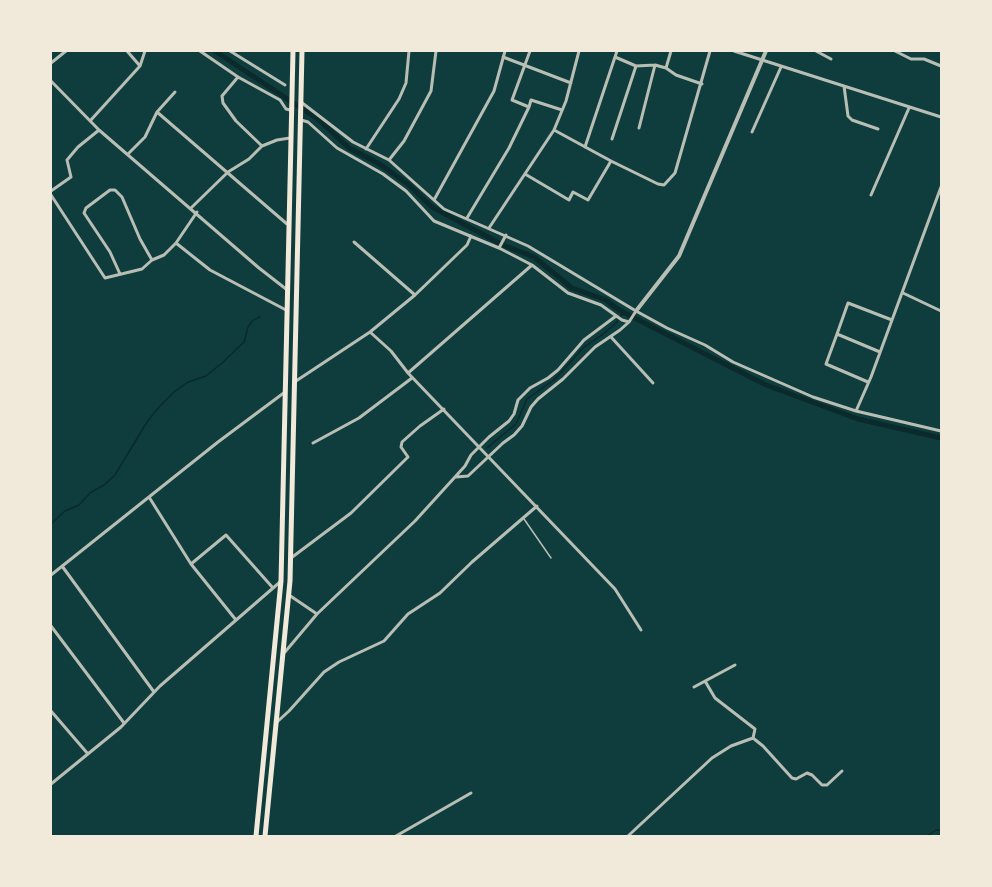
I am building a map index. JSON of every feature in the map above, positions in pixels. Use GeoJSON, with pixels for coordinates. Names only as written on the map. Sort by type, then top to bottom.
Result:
{"type":"FeatureCollection","features":[{"type":"Feature","properties":{"kind":"main road"},"geometry":{"type":"LineString","coordinates":[[256,836],[281,581],[293,51]]}},
{"type":"Feature","properties":{"kind":"main road"},"geometry":{"type":"LineString","coordinates":[[265,836],[284,654],[291,558],[302,51]]}},
{"type":"Feature","properties":{"kind":"street"},"geometry":{"type":"LineString","coordinates":[[51,63],[66,51]]}},
{"type":"Feature","properties":{"kind":"street"},"geometry":{"type":"LineString","coordinates":[[127,51],[140,66]]}},
{"type":"Feature","properties":{"kind":"street"},"geometry":{"type":"LineString","coordinates":[[90,121],[140,66],[145,51]]}},
{"type":"Feature","properties":{"kind":"street"},"geometry":{"type":"LineString","coordinates":[[200,51],[280,100],[286,109],[291,109]]}},
{"type":"Feature","properties":{"kind":"street"},"geometry":{"type":"LineString","coordinates":[[230,51],[285,85]]}},
{"type":"Feature","properties":{"kind":"street"},"geometry":{"type":"LineString","coordinates":[[366,149],[399,99],[406,83],[409,51]]}},
{"type":"Feature","properties":{"kind":"street"},"geometry":{"type":"LineString","coordinates":[[389,160],[404,141],[431,91],[436,51]]}},
{"type":"Feature","properties":{"kind":"street"},"geometry":{"type":"LineString","coordinates":[[434,200],[494,91],[505,51]]}},
{"type":"Feature","properties":{"kind":"street"},"geometry":{"type":"LineString","coordinates":[[529,107],[512,100],[530,51]]}},
{"type":"Feature","properties":{"kind":"street"},"geometry":{"type":"LineString","coordinates":[[489,228],[554,130],[571,83],[579,51]]}},
{"type":"Feature","properties":{"kind":"street"},"geometry":{"type":"LineString","coordinates":[[585,147],[617,51]]}},
{"type":"Feature","properties":{"kind":"street"},"geometry":{"type":"LineString","coordinates":[[666,68],[671,51]]}},
{"type":"Feature","properties":{"kind":"street"},"geometry":{"type":"LineString","coordinates":[[554,130],[611,161],[664,185],[675,173],[710,51]]}},
{"type":"Feature","properties":{"kind":"street"},"geometry":{"type":"LineString","coordinates":[[734,51],[941,117]]}},
{"type":"Feature","properties":{"kind":"street"},"geometry":{"type":"LineString","coordinates":[[456,477],[468,476],[522,426],[531,407],[538,399],[563,379],[595,347],[629,321],[679,256],[766,51]]}},
{"type":"Feature","properties":{"kind":"street"},"geometry":{"type":"LineString","coordinates":[[816,51],[831,59]]}},
{"type":"Feature","properties":{"kind":"street"},"geometry":{"type":"LineString","coordinates":[[895,51],[911,59],[918,58],[941,66]]}},
{"type":"Feature","properties":{"kind":"street"},"geometry":{"type":"LineString","coordinates":[[918,58],[920,51]]}},
{"type":"Feature","properties":{"kind":"street"},"geometry":{"type":"LineString","coordinates":[[503,57],[571,83]]}},
{"type":"Feature","properties":{"kind":"street"},"geometry":{"type":"LineString","coordinates":[[615,57],[636,66],[655,65],[666,68],[676,75],[702,84]]}},
{"type":"Feature","properties":{"kind":"street"},"geometry":{"type":"LineString","coordinates":[[639,128],[655,65]]}},
{"type":"Feature","properties":{"kind":"street"},"geometry":{"type":"LineString","coordinates":[[612,139],[636,66]]}},
{"type":"Feature","properties":{"kind":"street"},"geometry":{"type":"LineString","coordinates":[[752,132],[781,67]]}},
{"type":"Feature","properties":{"kind":"street"},"geometry":{"type":"LineString","coordinates":[[238,76],[222,96],[223,103],[236,121],[262,146]]}},
{"type":"Feature","properties":{"kind":"street"},"geometry":{"type":"LineString","coordinates":[[51,81],[99,130],[197,212],[259,268],[288,290]]}},
{"type":"Feature","properties":{"kind":"street"},"geometry":{"type":"LineString","coordinates":[[844,86],[848,116],[852,120],[878,129]]}},
{"type":"Feature","properties":{"kind":"street"},"geometry":{"type":"LineString","coordinates":[[128,154],[145,137],[157,112],[175,92]]}},
{"type":"Feature","properties":{"kind":"street"},"geometry":{"type":"LineString","coordinates":[[467,218],[509,148],[531,100],[562,111]]}},
{"type":"Feature","properties":{"kind":"street"},"geometry":{"type":"LineString","coordinates":[[301,102],[353,142],[389,160],[444,208],[528,246],[635,312],[764,377],[813,397],[856,411],[941,431]]}},
{"type":"Feature","properties":{"kind":"street"},"geometry":{"type":"LineString","coordinates":[[872,195],[909,108]]}},
{"type":"Feature","properties":{"kind":"street"},"geometry":{"type":"LineString","coordinates":[[157,112],[289,225]]}},
{"type":"Feature","properties":{"kind":"street"},"geometry":{"type":"LineString","coordinates":[[301,118],[337,148],[406,191],[434,221],[500,247],[532,265],[568,293],[601,304],[622,320],[629,321]]}},
{"type":"Feature","properties":{"kind":"street"},"geometry":{"type":"LineString","coordinates":[[99,130],[78,147],[67,160],[70,177],[51,193],[105,278],[142,269],[152,260],[164,255],[176,243],[197,212]]}},
{"type":"Feature","properties":{"kind":"street"},"geometry":{"type":"LineString","coordinates":[[191,208],[228,172],[249,159],[262,146],[277,140],[292,138]]}},
{"type":"Feature","properties":{"kind":"street"},"geometry":{"type":"LineString","coordinates":[[525,174],[569,200],[573,192],[588,200],[611,161]]}},
{"type":"Feature","properties":{"kind":"street"},"geometry":{"type":"LineString","coordinates":[[856,411],[903,293],[941,187]]}},
{"type":"Feature","properties":{"kind":"street"},"geometry":{"type":"LineString","coordinates":[[120,274],[110,252],[84,213],[86,208],[110,190],[115,190],[122,197],[140,239],[152,260]]}},
{"type":"Feature","properties":{"kind":"street"},"geometry":{"type":"LineString","coordinates":[[936,201],[941,203]]}},
{"type":"Feature","properties":{"kind":"street"},"geometry":{"type":"LineString","coordinates":[[500,247],[506,235]]}},
{"type":"Feature","properties":{"kind":"street"},"geometry":{"type":"LineString","coordinates":[[296,381],[370,332],[415,295],[467,245],[471,236]]}},
{"type":"Feature","properties":{"kind":"street"},"geometry":{"type":"LineString","coordinates":[[354,242],[415,295]]}},
{"type":"Feature","properties":{"kind":"street"},"geometry":{"type":"LineString","coordinates":[[176,243],[210,270],[288,310]]}},
{"type":"Feature","properties":{"kind":"street"},"geometry":{"type":"LineString","coordinates":[[408,373],[532,265]]}},
{"type":"Feature","properties":{"kind":"street"},"geometry":{"type":"LineString","coordinates":[[903,293],[941,311]]}},
{"type":"Feature","properties":{"kind":"street"},"geometry":{"type":"LineString","coordinates":[[868,382],[826,364],[848,303],[892,320]]}},
{"type":"Feature","properties":{"kind":"street"},"geometry":{"type":"LineString","coordinates":[[284,654],[317,614],[415,521],[456,477],[480,446],[509,421],[514,414],[518,400],[530,388],[558,370],[584,340],[617,316]]}},
{"type":"Feature","properties":{"kind":"street"},"geometry":{"type":"LineString","coordinates":[[370,332],[391,351],[412,378],[480,446],[615,589],[641,630]]}},
{"type":"Feature","properties":{"kind":"street"},"geometry":{"type":"LineString","coordinates":[[837,334],[880,352]]}},
{"type":"Feature","properties":{"kind":"street"},"geometry":{"type":"LineString","coordinates":[[611,337],[653,382]]}},
{"type":"Feature","properties":{"kind":"street"},"geometry":{"type":"LineString","coordinates":[[313,443],[359,418],[412,378]]}},
{"type":"Feature","properties":{"kind":"street"},"geometry":{"type":"LineString","coordinates":[[51,575],[286,391]]}},
{"type":"Feature","properties":{"kind":"street"},"geometry":{"type":"LineString","coordinates":[[291,558],[359,506],[408,457],[401,447],[402,442],[444,409]]}},
{"type":"Feature","properties":{"kind":"street"},"geometry":{"type":"LineString","coordinates":[[148,497],[191,564],[236,620]]}},
{"type":"Feature","properties":{"kind":"street"},"geometry":{"type":"LineString","coordinates":[[277,722],[324,672],[384,640],[408,614],[440,593],[537,506]]}},
{"type":"Feature","properties":{"kind":"street"},"geometry":{"type":"LineString","coordinates":[[191,564],[226,535],[273,588]]}},
{"type":"Feature","properties":{"kind":"street"},"geometry":{"type":"LineString","coordinates":[[62,566],[154,692]]}},
{"type":"Feature","properties":{"kind":"street"},"geometry":{"type":"LineString","coordinates":[[51,784],[124,723],[154,692],[281,581]]}},
{"type":"Feature","properties":{"kind":"street"},"geometry":{"type":"LineString","coordinates":[[289,595],[317,614]]}},
{"type":"Feature","properties":{"kind":"street"},"geometry":{"type":"LineString","coordinates":[[51,626],[124,723]]}},
{"type":"Feature","properties":{"kind":"street"},"geometry":{"type":"LineString","coordinates":[[694,687],[735,665]]}},
{"type":"Feature","properties":{"kind":"street"},"geometry":{"type":"LineString","coordinates":[[705,681],[715,698],[755,729],[753,738]]}},
{"type":"Feature","properties":{"kind":"street"},"geometry":{"type":"LineString","coordinates":[[51,711],[88,754]]}},
{"type":"Feature","properties":{"kind":"street"},"geometry":{"type":"LineString","coordinates":[[753,738],[792,778],[796,779],[807,773],[822,785],[827,785],[842,771]]}},
{"type":"Feature","properties":{"kind":"street"},"geometry":{"type":"LineString","coordinates":[[628,836],[712,758],[731,746],[753,738]]}},
{"type":"Feature","properties":{"kind":"street"},"geometry":{"type":"LineString","coordinates":[[396,836],[471,793]]}},
{"type":"Feature","properties":{"kind":"lane"},"geometry":{"type":"LineString","coordinates":[[523,518],[551,558]]}},
{"type":"Feature","properties":{"kind":"waterway"},"geometry":{"type":"LineString","coordinates":[[215,51],[319,120],[349,148],[378,163],[408,184],[432,207],[503,245],[534,257],[572,288],[606,300],[619,310],[766,385],[858,419],[941,438]]}},
{"type":"Feature","properties":{"kind":"waterway"},"geometry":{"type":"LineString","coordinates":[[487,448],[516,424],[527,399],[555,379],[584,347],[616,323],[623,313]]}},
{"type":"Feature","properties":{"kind":"waterway"},"geometry":{"type":"LineString","coordinates":[[51,524],[65,511],[79,505],[90,493],[115,475],[147,422],[159,407],[188,382],[206,376],[222,363],[244,342],[248,327],[253,320],[260,317]]}},
{"type":"Feature","properties":{"kind":"waterway"},"geometry":{"type":"LineString","coordinates":[[927,836],[936,830],[941,830]]}}]}
